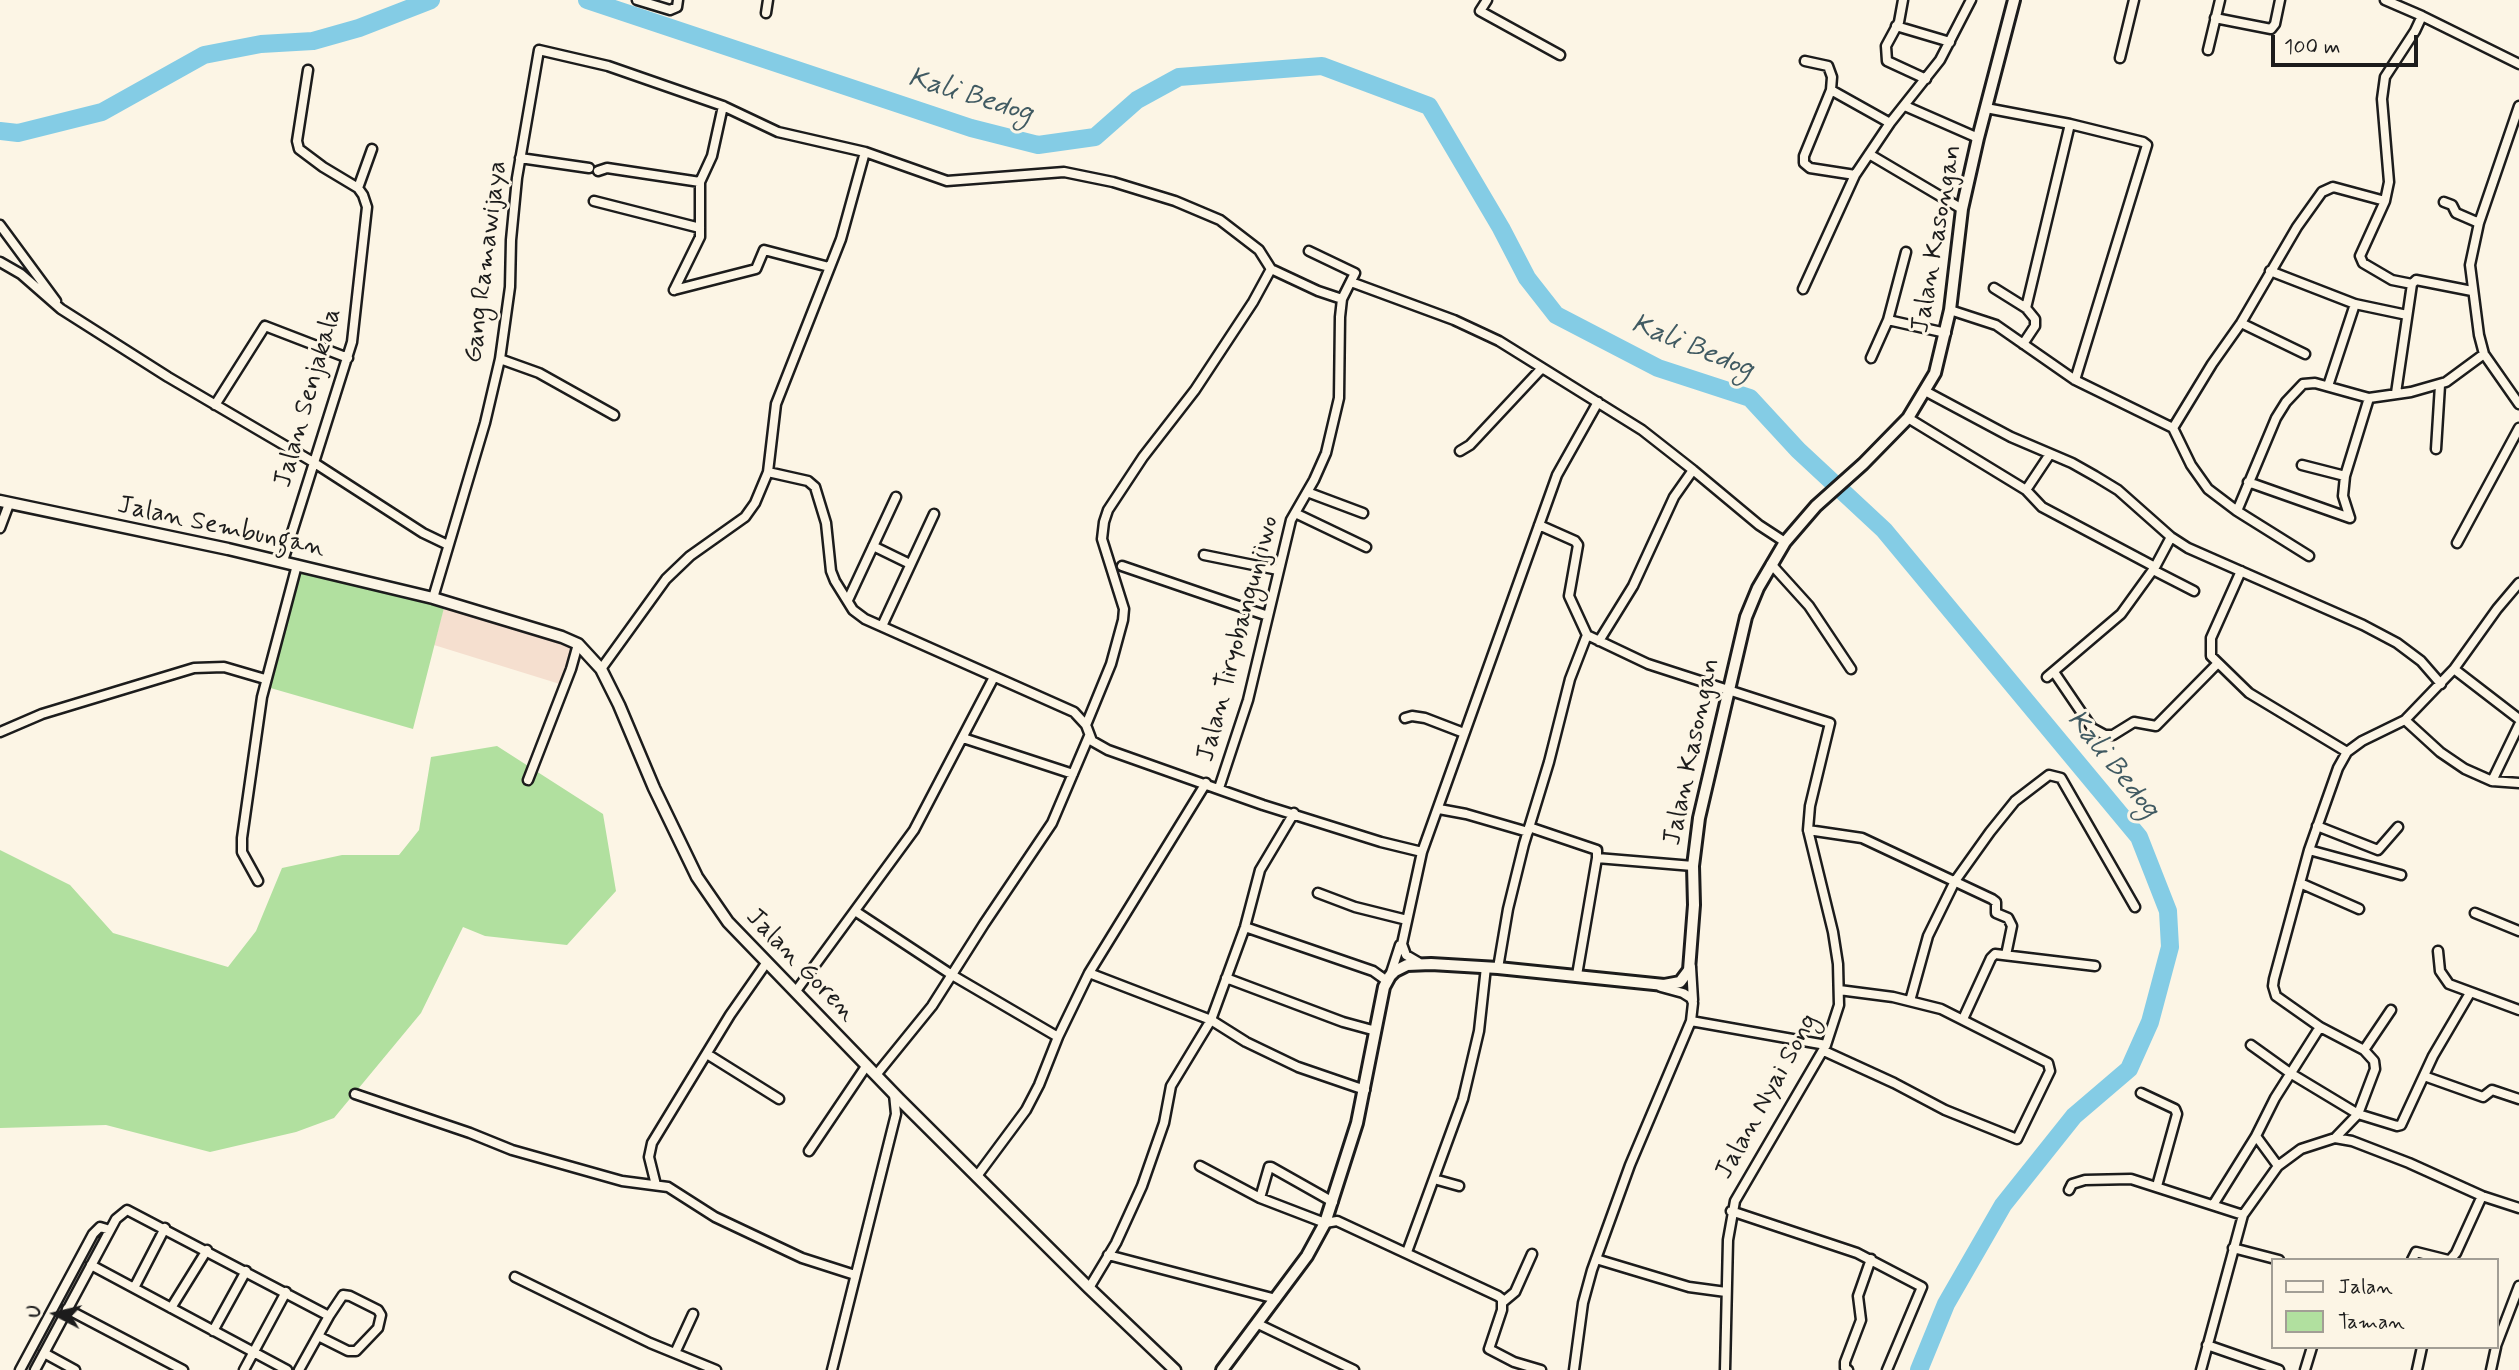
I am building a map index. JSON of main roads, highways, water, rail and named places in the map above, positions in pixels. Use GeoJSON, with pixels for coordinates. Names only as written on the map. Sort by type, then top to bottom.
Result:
{"type":"FeatureCollection","features":[{"type":"Feature","properties":{"kind":"main road","name":"Jalan Kasongan"},"geometry":{"type":"LineString","coordinates":[[1222,1370],[1307,1256],[1325,1223],[1350,1150],[1388,979],[1401,967],[1421,964],[1486,967],[1651,985],[1680,982],[1689,970],[1693,866],[1703,796],[1746,617],[1771,564],[1785,542],[1816,506],[1863,464],[1908,418],[1935,373],[1950,310],[1962,209],[2014,0]]}},
{"type":"Feature","properties":{"kind":"waterway"},"geometry":{"type":"LineString","coordinates":[[0,131],[18,133],[102,112],[204,55],[261,44],[313,41],[359,28],[431,0]]}},
{"type":"Feature","properties":{"kind":"waterway","name":"Kali Bedog"},"geometry":{"type":"LineString","coordinates":[[587,0],[971,128],[1038,145],[1095,137],[1137,100],[1179,77],[1322,66],[1429,106],[1501,228],[1527,278],[1556,315],[1658,368],[1750,398],[1798,450],[1884,530],[2139,837],[2168,911],[2170,947],[2150,1022],[2129,1069],[2074,1116],[2003,1205],[1946,1304],[1919,1370]]}}]}
